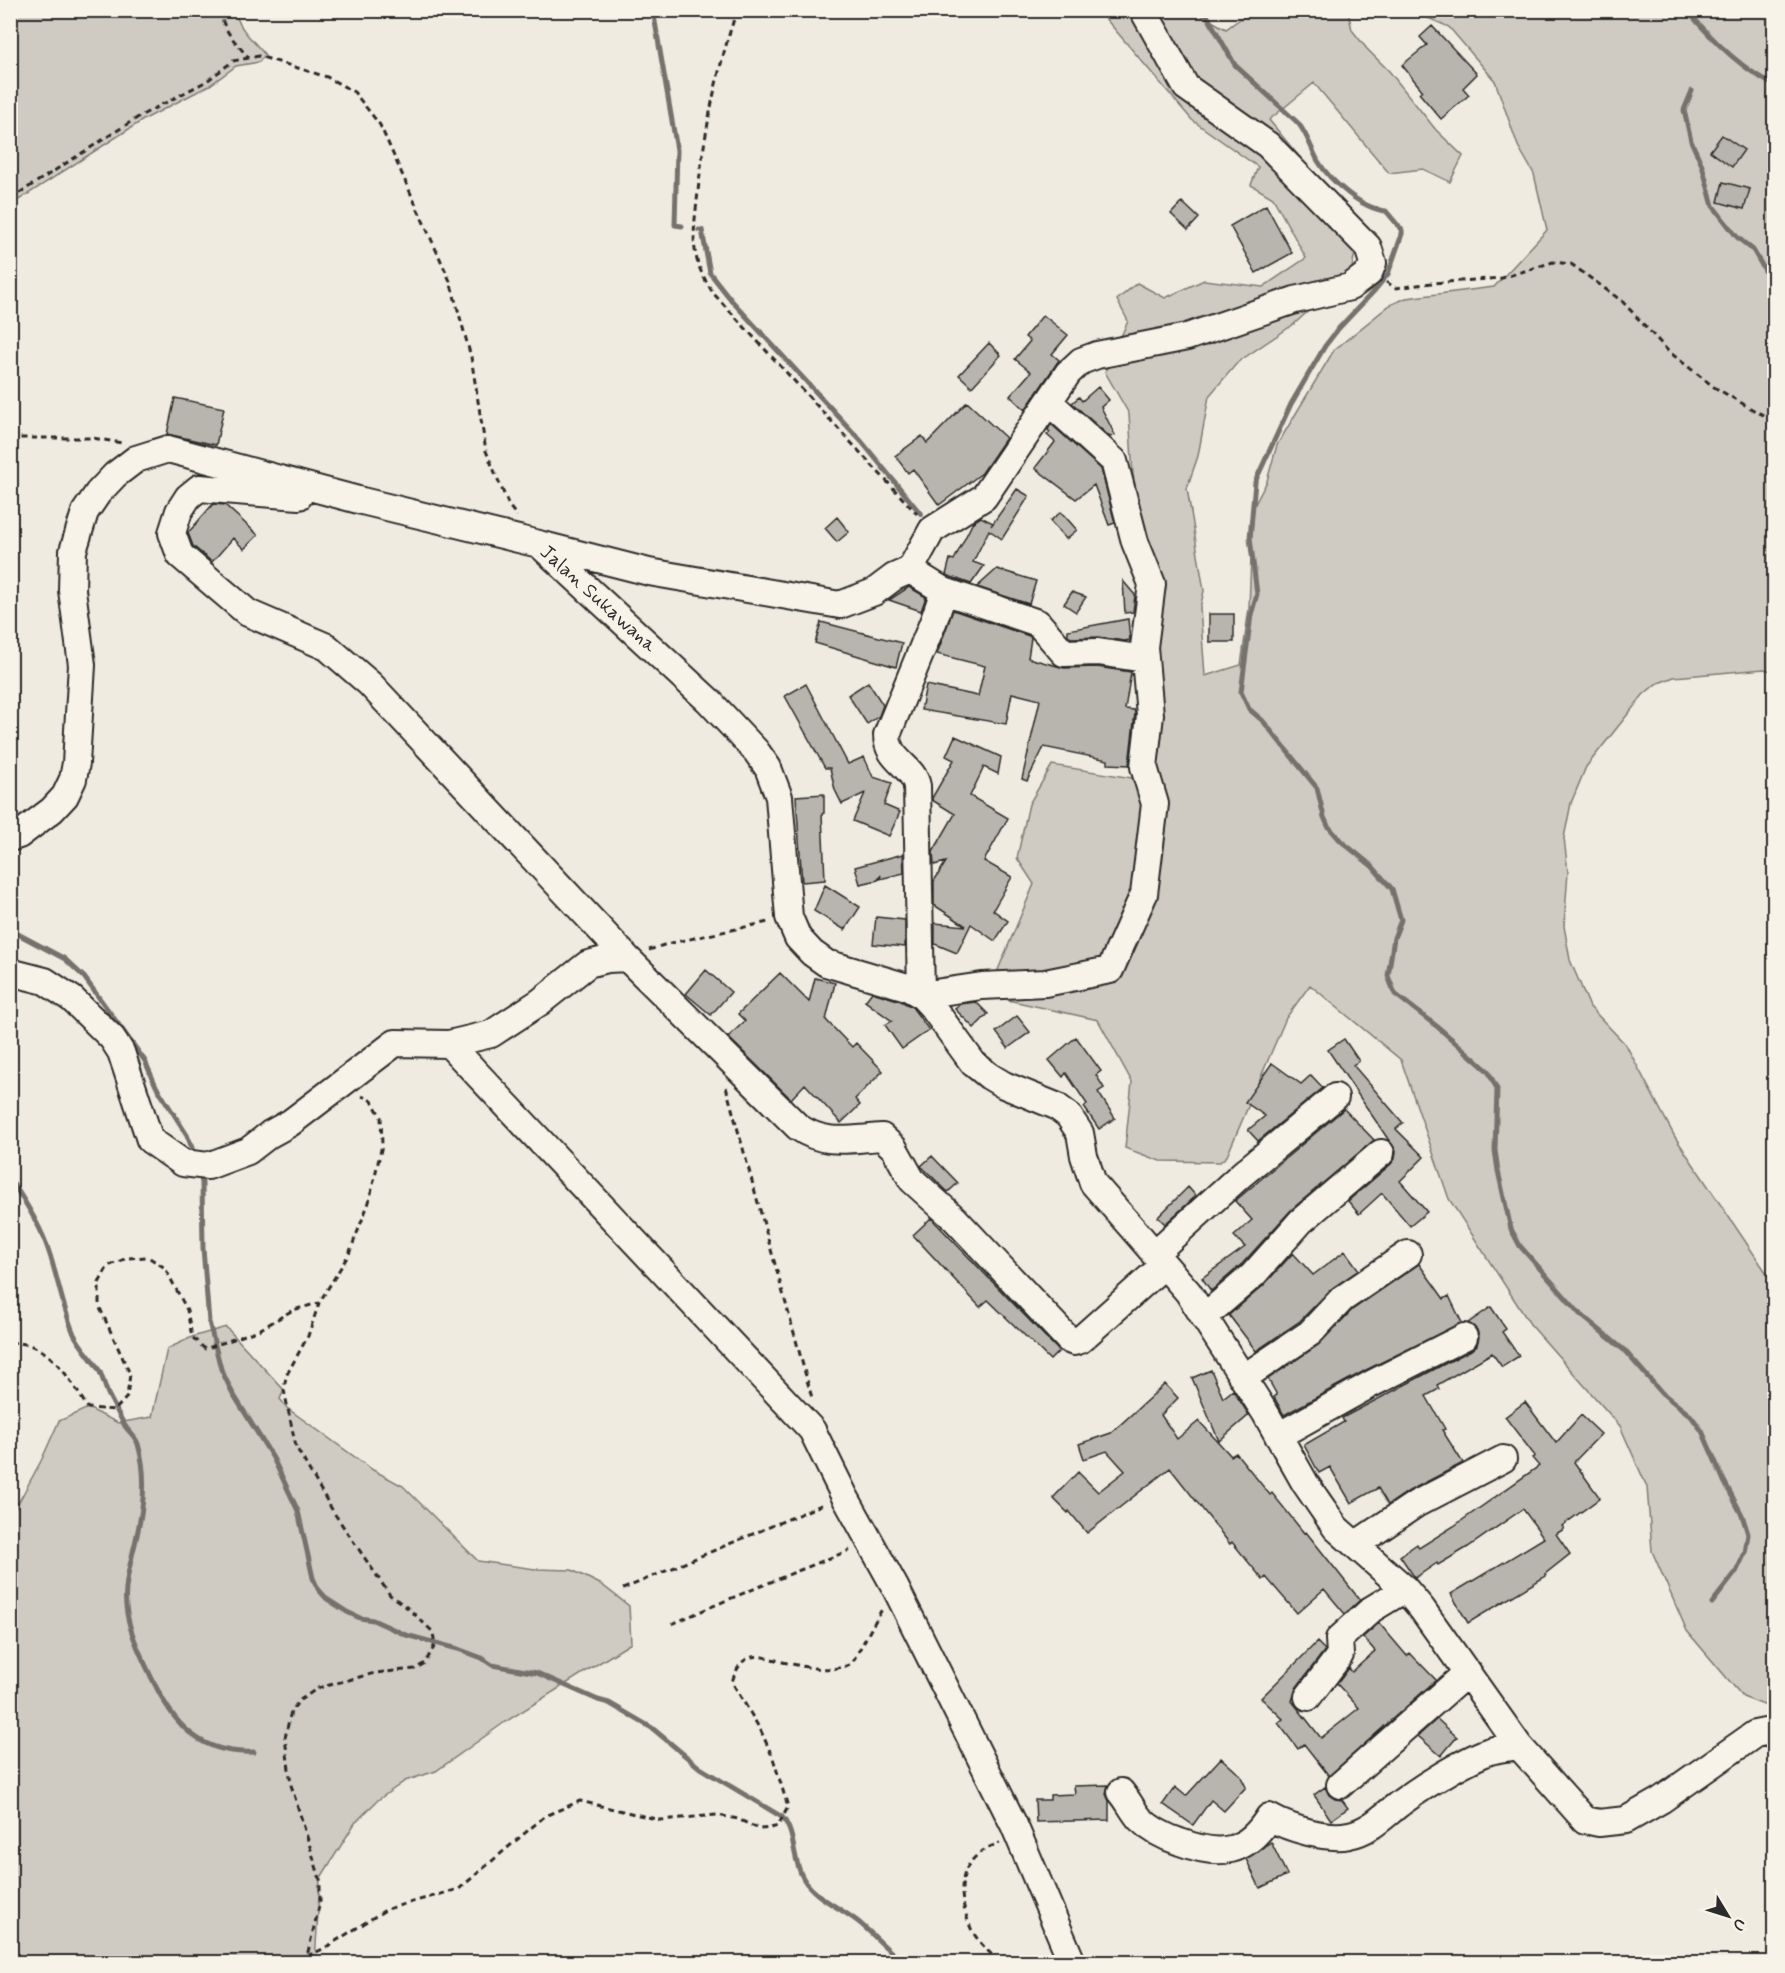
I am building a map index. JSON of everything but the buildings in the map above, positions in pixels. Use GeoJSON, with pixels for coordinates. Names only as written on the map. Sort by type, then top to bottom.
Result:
{"type":"FeatureCollection","features":[{"type":"Feature","properties":{"kind":"street"},"geometry":{"type":"LineString","coordinates":[[539,544],[649,572],[840,605],[874,592],[894,577],[910,570],[932,530],[984,497],[1068,373],[1081,362],[1097,355],[1187,337],[1295,300],[1350,287],[1370,273],[1373,263],[1368,247],[1313,190],[1268,145],[1186,87],[1143,10]]}},
{"type":"Feature","properties":{"kind":"street"},"geometry":{"type":"LineString","coordinates":[[921,994],[982,986],[1046,983],[1110,970],[1144,894],[1155,804],[1144,767],[1150,715],[1144,647],[1152,584],[1136,542],[1114,461],[1048,402]]}},
{"type":"Feature","properties":{"kind":"street","name":"Jalan Sukawana"},"geometry":{"type":"LineString","coordinates":[[10,838],[19,835],[52,810],[64,796],[73,779],[82,665],[72,590],[73,551],[85,512],[98,493],[115,475],[136,459],[168,449],[362,501],[539,544],[709,701],[756,751],[768,768],[779,797],[789,917],[798,938],[812,953],[826,963],[907,987],[921,994]]}},
{"type":"Feature","properties":{"kind":"street"},"geometry":{"type":"LineString","coordinates":[[362,501],[199,488],[188,497],[179,511],[172,533],[180,555],[248,613],[327,647],[370,684],[627,958],[798,1127],[809,1135],[827,1141],[882,1137],[894,1148],[912,1180],[955,1220],[1070,1340],[1074,1342],[1080,1340],[1242,1174],[1335,1097]]}},
{"type":"Feature","properties":{"kind":"street"},"geometry":{"type":"LineString","coordinates":[[910,570],[944,591],[1038,623],[1064,653],[1098,652],[1145,659]]}},
{"type":"Feature","properties":{"kind":"street"},"geometry":{"type":"LineString","coordinates":[[944,591],[887,735],[887,745],[895,759],[916,779],[918,786],[921,994],[958,1046],[989,1076],[1004,1085],[1056,1106],[1068,1115],[1080,1133],[1084,1156],[1093,1183],[1188,1292],[1243,1378],[1305,1484],[1336,1528],[1422,1608],[1519,1746],[1585,1820],[1599,1823],[1626,1820],[1661,1800],[1755,1734],[1764,1732],[1774,1735]]}},
{"type":"Feature","properties":{"kind":"street"},"geometry":{"type":"LineString","coordinates":[[10,972],[45,981],[72,999],[112,1038],[121,1052],[150,1140],[183,1163],[208,1166],[248,1151],[270,1134],[290,1123],[395,1043],[449,1044],[491,1034],[540,1002],[588,964],[608,958],[627,958]]}},
{"type":"Feature","properties":{"kind":"street"},"geometry":{"type":"LineString","coordinates":[[449,1044],[812,1430],[844,1495],[895,1587],[1019,1838],[1072,1962]]}},
{"type":"Feature","properties":{"kind":"street"},"geometry":{"type":"LineString","coordinates":[[1204,1317],[1253,1275],[1301,1221],[1381,1153]]}},
{"type":"Feature","properties":{"kind":"street"},"geometry":{"type":"LineString","coordinates":[[1243,1378],[1310,1333],[1342,1299],[1408,1254]]}},
{"type":"Feature","properties":{"kind":"street"},"geometry":{"type":"LineString","coordinates":[[1278,1436],[1373,1383],[1464,1337]]}},
{"type":"Feature","properties":{"kind":"street"},"geometry":{"type":"LineString","coordinates":[[1354,1545],[1416,1504],[1503,1459]]}},
{"type":"Feature","properties":{"kind":"street"},"geometry":{"type":"LineString","coordinates":[[1308,1697],[1340,1655],[1339,1639],[1372,1609],[1405,1590]]}},
{"type":"Feature","properties":{"kind":"street"},"geometry":{"type":"LineString","coordinates":[[1340,1785],[1468,1672]]}},
{"type":"Feature","properties":{"kind":"street"},"geometry":{"type":"LineString","coordinates":[[1121,1792],[1140,1818],[1159,1834],[1198,1849],[1224,1851],[1237,1848],[1258,1835],[1269,1817],[1298,1829],[1348,1836],[1374,1825],[1403,1801],[1468,1761],[1489,1751],[1519,1746]]}},
{"type":"Feature","properties":{"kind":"path"},"geometry":{"type":"LineString","coordinates":[[221,10],[221,21],[249,58]]}},
{"type":"Feature","properties":{"kind":"path"},"geometry":{"type":"LineString","coordinates":[[737,10],[723,51],[704,143],[693,235],[702,274],[721,302],[932,530]]}},
{"type":"Feature","properties":{"kind":"path"},"geometry":{"type":"LineString","coordinates":[[10,199],[140,116],[207,81],[233,61],[259,56],[327,77],[354,92],[380,125],[450,281],[471,357],[486,451],[509,506],[539,544]]}},
{"type":"Feature","properties":{"kind":"path"},"geometry":{"type":"LineString","coordinates":[[1370,273],[1396,288],[1502,278],[1553,262],[1571,264],[1622,301],[1668,351],[1714,387],[1774,420]]}},
{"type":"Feature","properties":{"kind":"path"},"geometry":{"type":"LineString","coordinates":[[10,438],[92,438],[124,444]]}},
{"type":"Feature","properties":{"kind":"path"},"geometry":{"type":"LineString","coordinates":[[627,958],[667,944],[789,917]]}},
{"type":"Feature","properties":{"kind":"path"},"geometry":{"type":"LineString","coordinates":[[724,1080],[812,1398],[812,1430]]}},
{"type":"Feature","properties":{"kind":"path"},"geometry":{"type":"LineString","coordinates":[[303,1962],[320,1902],[320,1879],[291,1785],[285,1738],[291,1711],[300,1700],[318,1688],[375,1673],[415,1669],[425,1663],[434,1647],[432,1631],[409,1608],[390,1595],[334,1513],[296,1447],[284,1390],[286,1377],[308,1336],[319,1303],[349,1254],[369,1202],[382,1145],[381,1117],[372,1101],[357,1093]]}},
{"type":"Feature","properties":{"kind":"path"},"geometry":{"type":"LineString","coordinates":[[10,1343],[24,1342],[55,1360],[88,1408],[115,1410],[127,1397],[130,1374],[99,1306],[99,1283],[108,1266],[128,1258],[148,1257],[165,1268],[187,1310],[192,1337],[205,1349],[259,1330],[293,1311],[319,1303]]}},
{"type":"Feature","properties":{"kind":"path"},"geometry":{"type":"LineString","coordinates":[[623,1589],[844,1495]]}},
{"type":"Feature","properties":{"kind":"path"},"geometry":{"type":"LineString","coordinates":[[672,1624],[869,1542]]}},
{"type":"Feature","properties":{"kind":"path"},"geometry":{"type":"LineString","coordinates":[[306,1956],[323,1949],[387,1909],[459,1889],[545,1816],[580,1801],[660,1820],[717,1815],[738,1819],[759,1829],[778,1826],[788,1806],[765,1740],[732,1683],[736,1669],[752,1656],[766,1656],[792,1664],[844,1668],[856,1658],[895,1587]]}},
{"type":"Feature","properties":{"kind":"path"},"geometry":{"type":"LineString","coordinates":[[999,1962],[970,1927],[961,1893],[963,1875],[968,1864],[987,1847],[1019,1838]]}},
{"type":"Feature","properties":{"kind":"path"},"geometry":{"type":"LineString","coordinates":[[10,1950],[19,1962]]}},
{"type":"Feature","properties":{"kind":"shaded area"},"geometry":{"type":"Polygon","coordinates":[[[10,11],[236,11],[239,23],[265,55],[259,62],[236,66],[210,85],[143,120],[11,205],[10,11]]]}},
{"type":"Feature","properties":{"kind":"shaded area"},"geometry":{"type":"Polygon","coordinates":[[[1099,11],[1194,11],[1226,29],[1244,16],[1243,11],[1348,11],[1352,30],[1367,49],[1389,71],[1436,130],[1463,156],[1450,182],[1423,169],[1389,173],[1314,83],[1269,120],[1354,223],[1355,252],[1351,273],[1294,324],[1238,362],[1209,396],[1198,456],[1187,488],[1204,591],[1200,608],[1205,676],[1241,665],[1249,608],[1253,508],[1267,481],[1277,445],[1334,350],[1390,305],[1406,298],[1494,287],[1547,230],[1534,174],[1518,146],[1495,81],[1449,27],[1412,11],[1774,11],[1774,672],[1764,669],[1674,677],[1656,684],[1643,695],[1586,767],[1571,803],[1564,838],[1568,872],[1564,926],[1570,960],[1590,1007],[1626,1045],[1675,1137],[1774,1284],[1774,1709],[1743,1697],[1687,1631],[1652,1551],[1647,1487],[1620,1426],[1530,1324],[1449,1199],[1401,1060],[1310,985],[1286,1018],[1227,1156],[1220,1162],[1160,1161],[1125,1148],[1132,1082],[1098,1020],[1008,1000],[998,970],[1034,884],[1017,858],[1029,804],[1052,765],[1132,778],[1152,756],[1147,542],[1133,475],[1129,414],[1105,372],[1128,321],[1117,300],[1137,283],[1165,298],[1204,280],[1263,287],[1306,258],[1273,198],[1251,185],[1258,167],[1192,120],[1099,11]]]}},
{"type":"Feature","properties":{"kind":"shaded area"},"geometry":{"type":"Polygon","coordinates":[[[226,1327],[284,1390],[280,1399],[287,1408],[373,1470],[403,1486],[478,1561],[535,1569],[572,1570],[602,1585],[629,1606],[631,1643],[505,1722],[436,1771],[405,1781],[378,1800],[355,1823],[320,1879],[315,1962],[11,1962],[10,1527],[15,1509],[59,1421],[88,1408],[118,1423],[152,1417],[167,1349],[192,1337],[226,1327]]]}},
{"type":"Feature","properties":{"kind":"waterway"},"geometry":{"type":"LineString","coordinates":[[653,10],[677,150],[675,225],[682,226]]}},
{"type":"Feature","properties":{"kind":"waterway"},"geometry":{"type":"LineString","coordinates":[[1204,10],[1235,65],[1298,123],[1318,161],[1330,177],[1357,200],[1386,211],[1402,230],[1388,274],[1325,346],[1291,404],[1255,482],[1250,538],[1257,594],[1251,615],[1241,692],[1249,709],[1263,721],[1317,788],[1328,826],[1341,841],[1372,866],[1392,889],[1401,920],[1394,938],[1388,976],[1395,994],[1439,1028],[1488,1071],[1497,1089],[1495,1150],[1498,1171],[1511,1229],[1520,1246],[1580,1314],[1624,1350],[1662,1393],[1691,1416],[1702,1431],[1742,1515],[1748,1534],[1745,1553],[1736,1572],[1712,1603]]}},
{"type":"Feature","properties":{"kind":"waterway"},"geometry":{"type":"LineString","coordinates":[[1687,10],[1727,52],[1774,85]]}},
{"type":"Feature","properties":{"kind":"waterway"},"geometry":{"type":"LineString","coordinates":[[1692,91],[1684,110],[1691,141],[1702,165],[1713,206],[1737,237],[1753,250],[1774,286]]}},
{"type":"Feature","properties":{"kind":"waterway"},"geometry":{"type":"LineString","coordinates":[[699,230],[702,230],[710,273],[732,301],[862,442],[921,514]]}},
{"type":"Feature","properties":{"kind":"waterway"},"geometry":{"type":"LineString","coordinates":[[10,934],[18,934],[65,959],[84,977],[145,1061],[156,1086],[187,1135],[192,1148]]}},
{"type":"Feature","properties":{"kind":"waterway"},"geometry":{"type":"LineString","coordinates":[[200,1173],[209,1322],[221,1369],[232,1392],[273,1458],[298,1511],[313,1578],[318,1589],[327,1599],[360,1618],[373,1620],[406,1635],[458,1649],[482,1658],[492,1665],[537,1673],[609,1703],[652,1728],[700,1768],[782,1817],[790,1831],[797,1863],[808,1885],[822,1898],[855,1919],[903,1962]]}},
{"type":"Feature","properties":{"kind":"waterway"},"geometry":{"type":"LineString","coordinates":[[10,1179],[46,1242],[74,1334],[100,1372],[114,1406],[138,1444],[143,1471],[143,1498],[127,1579],[126,1599],[127,1614],[139,1652],[164,1701],[185,1729],[214,1747],[254,1752]]}}]}
